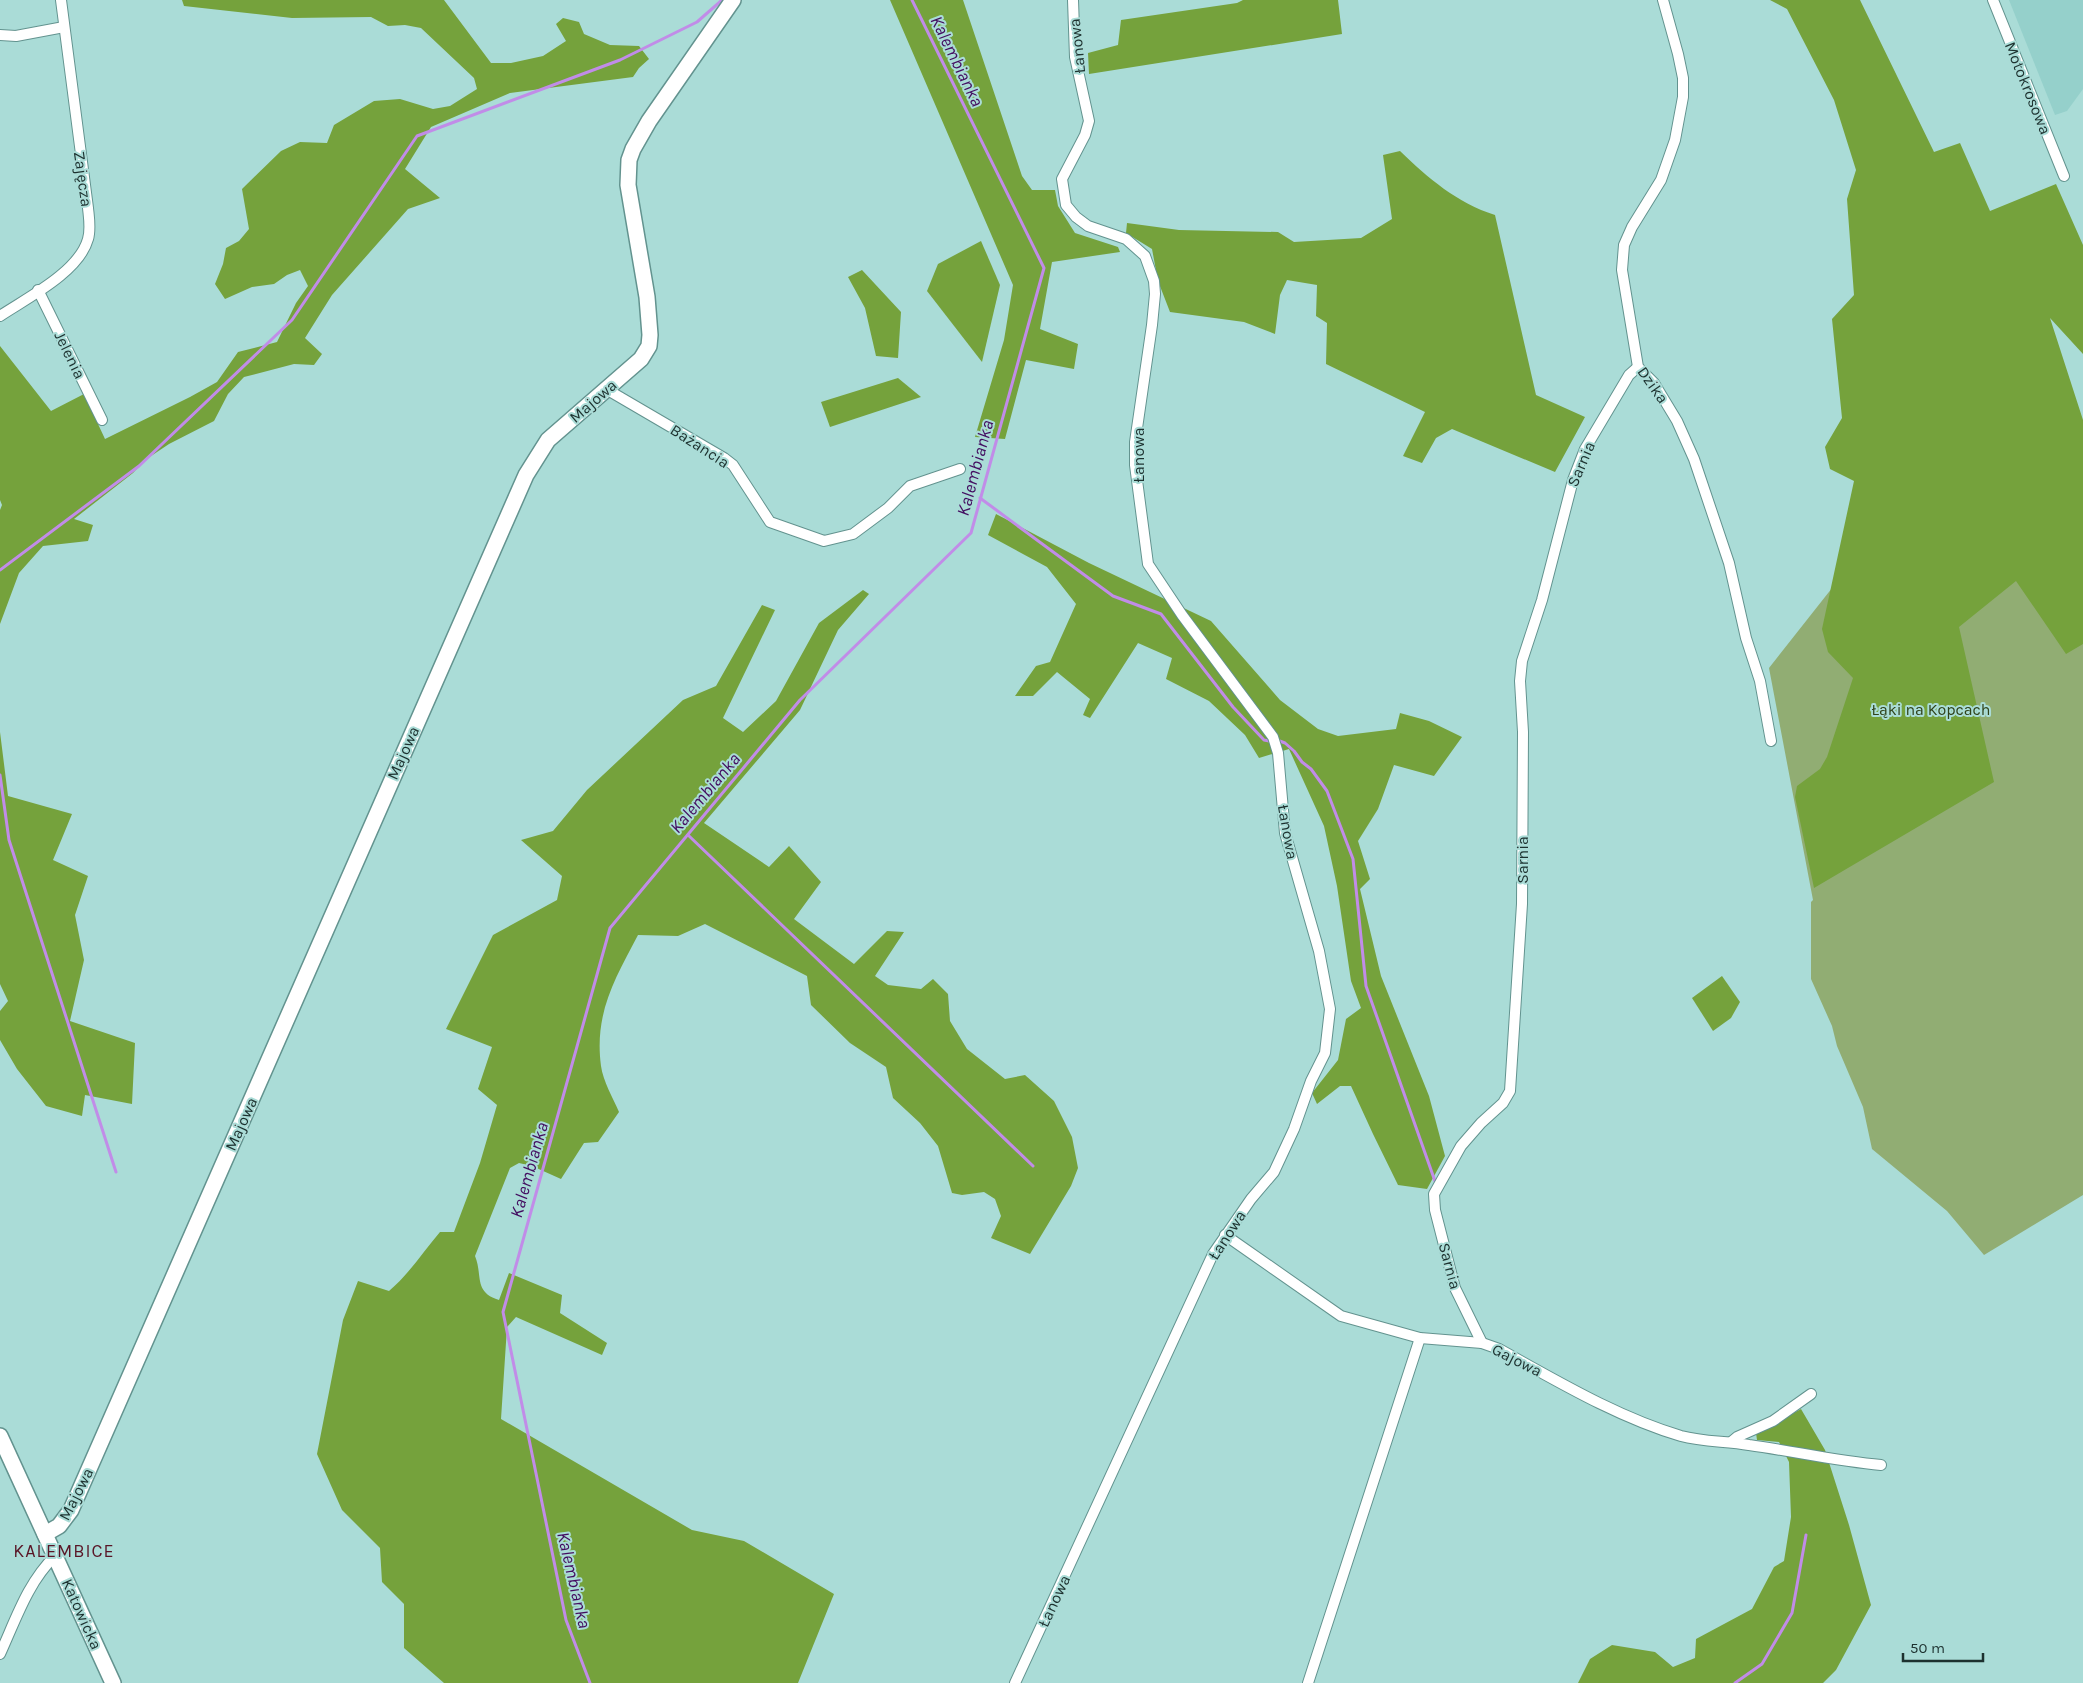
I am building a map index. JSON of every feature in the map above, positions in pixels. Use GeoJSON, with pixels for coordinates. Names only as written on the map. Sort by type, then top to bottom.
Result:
{"type":"FeatureCollection","features":[{"type":"Feature","properties":{"kind":"street","name":"Zajęcza"},"geometry":{"type":"LineString","coordinates":[[0,316],[66,271],[75,262],[88,238],[89,220],[61,0]]}},
{"type":"Feature","properties":{"kind":"street","name":"Majowa"},"geometry":{"type":"LineString","coordinates":[[45,1534],[59,1526],[71,1510],[526,475],[548,440],[642,359],[648,346],[648,297],[628,185],[631,154],[649,121],[732,0]]}},
{"type":"Feature","properties":{"kind":"street","name":"Łanowa"},"geometry":{"type":"LineString","coordinates":[[1015,1683],[1209,1263],[1225,1235],[1251,1199],[1274,1172],[1282,1155],[1311,1081],[1325,1053],[1330,1009],[1319,951],[1285,834],[1278,753],[1273,737],[1182,615],[1148,564],[1135,465],[1135,442],[1153,317],[1154,281],[1145,256],[1135,247],[1126,240],[1088,226],[1076,217],[1066,205],[1062,179],[1085,135],[1089,121],[1075,57],[1073,0]]}},
{"type":"Feature","properties":{"kind":"street","name":"Dzika"},"geometry":{"type":"LineString","coordinates":[[1663,0],[1683,78],[1683,97],[1675,140],[1661,180],[1632,227],[1624,245],[1622,270],[1638,367],[1654,383],[1677,421],[1694,458],[1729,563],[1746,638],[1760,680],[1771,741]]}},
{"type":"Feature","properties":{"kind":"street","name":"Motokrosowa"},"geometry":{"type":"LineString","coordinates":[[1993,0],[2064,176]]}},
{"type":"Feature","properties":{"kind":"street"},"geometry":{"type":"LineString","coordinates":[[0,35],[16,36],[64,26]]}},
{"type":"Feature","properties":{"kind":"street","name":"Jelenia"},"geometry":{"type":"LineString","coordinates":[[38,290],[102,420]]}},
{"type":"Feature","properties":{"kind":"street","name":"Sarnia"},"geometry":{"type":"LineString","coordinates":[[1482,1343],[1455,1288],[1435,1210],[1434,1194],[1460,1146],[1503,1103],[1510,1091],[1522,904],[1523,732],[1520,681],[1522,661],[1549,577],[1573,480],[1585,449],[1629,375],[1638,367]]}},
{"type":"Feature","properties":{"kind":"street","name":"Bażancia"},"geometry":{"type":"LineString","coordinates":[[606,389],[733,465],[770,522],[824,541],[853,534],[888,508],[910,486],[960,469]]}},
{"type":"Feature","properties":{"kind":"street","name":"Gajowa"},"geometry":{"type":"LineString","coordinates":[[1225,1235],[1341,1316],[1420,1338],[1482,1343],[1499,1349],[1626,1415],[1697,1440],[1731,1442],[1806,1453],[1841,1461],[1881,1465]]}},
{"type":"Feature","properties":{"kind":"street"},"geometry":{"type":"LineString","coordinates":[[1308,1683],[1420,1338]]}},
{"type":"Feature","properties":{"kind":"street"},"geometry":{"type":"LineString","coordinates":[[1731,1442],[1737,1437],[1773,1421],[1811,1394]]}},
{"type":"Feature","properties":{"kind":"street","name":"Katowicka"},"geometry":{"type":"LineString","coordinates":[[0,1436],[113,1683]]}},
{"type":"Feature","properties":{"kind":"street"},"geometry":{"type":"LineString","coordinates":[[0,1654],[29,1590],[42,1568],[55,1556]]}},
{"type":"Feature","properties":{"kind":"shaded area"},"geometry":{"type":"Polygon","coordinates":[[[2009,0],[2083,0],[2083,89],[2067,111],[2055,115],[2009,0]]]}},
{"type":"Feature","properties":{"kind":"green space"},"geometry":{"type":"Polygon","coordinates":[[[182,0],[444,0],[491,63],[511,63],[543,56],[566,41],[556,24],[563,18],[579,22],[584,34],[610,45],[639,46],[649,59],[633,77],[510,93],[431,127],[405,169],[440,198],[408,209],[332,295],[305,338],[322,354],[314,365],[294,364],[244,377],[228,394],[214,421],[169,444],[145,460],[133,473],[74,519],[93,525],[88,541],[43,546],[19,573],[0,624],[0,510],[2,505],[0,500],[0,346],[51,411],[84,394],[105,439],[190,397],[217,382],[238,352],[277,342],[296,303],[308,286],[300,270],[287,275],[274,284],[252,287],[225,299],[215,284],[223,264],[226,248],[239,241],[249,229],[242,189],[281,151],[300,142],[327,143],[334,125],[374,101],[400,99],[433,109],[450,106],[477,89],[474,78],[421,28],[405,25],[388,26],[371,17],[292,18],[184,6],[182,0]]]}},
{"type":"Feature","properties":{"kind":"green space"},"geometry":{"type":"Polygon","coordinates":[[[890,0],[963,0],[1022,176],[1032,190],[1055,190],[1058,206],[1075,233],[1118,247],[1120,252],[1052,262],[1040,329],[1078,344],[1074,369],[1026,360],[1005,439],[975,437],[1004,340],[1013,285],[890,0]]]}},
{"type":"Feature","properties":{"kind":"green space"},"geometry":{"type":"Polygon","coordinates":[[[1243,0],[1338,0],[1342,34],[1089,74],[1088,53],[1118,45],[1121,20],[1237,3],[1243,0]]]}},
{"type":"Feature","properties":{"kind":"green space"},"geometry":{"type":"Polygon","coordinates":[[[1770,0],[1860,0],[1934,152],[1960,143],[1990,211],[2056,184],[2083,245],[2083,354],[2050,318],[2083,420],[2083,644],[2066,654],[2016,581],[1959,627],[1994,782],[1814,888],[1795,797],[1797,786],[1820,769],[1827,757],[1853,678],[1828,652],[1822,629],[1854,481],[1830,469],[1825,447],[1842,418],[1832,319],[1854,295],[1847,199],[1856,170],[1834,100],[1787,9],[1770,0]]]}},
{"type":"Feature","properties":{"kind":"green space"},"geometry":{"type":"Polygon","coordinates":[[[1400,151],[1444,189],[1468,204],[1495,215],[1536,395],[1585,417],[1555,472],[1452,429],[1436,438],[1422,463],[1403,456],[1425,412],[1326,364],[1327,323],[1316,316],[1317,285],[1287,280],[1280,295],[1275,334],[1244,322],[1170,312],[1158,281],[1152,249],[1126,233],[1127,223],[1179,230],[1278,232],[1294,242],[1361,238],[1392,219],[1383,155],[1400,151]]]}},
{"type":"Feature","properties":{"kind":"green space"},"geometry":{"type":"Polygon","coordinates":[[[981,241],[1000,285],[982,362],[927,291],[938,264],[981,241]]]}},
{"type":"Feature","properties":{"kind":"green space"},"geometry":{"type":"Polygon","coordinates":[[[862,270],[901,312],[898,358],[876,356],[865,308],[848,277],[862,270]]]}},
{"type":"Feature","properties":{"kind":"green space"},"geometry":{"type":"Polygon","coordinates":[[[898,378],[921,397],[830,427],[821,402],[898,378]]]}},
{"type":"Feature","properties":{"kind":"green space","name":"Łąki na Kopcach"},"geometry":{"type":"Polygon","coordinates":[[[2083,465],[2083,1195],[1984,1255],[1947,1211],[1872,1149],[1863,1107],[1837,1046],[1832,1026],[1811,979],[1811,902],[1813,900],[1769,668],[1851,564],[2083,465]]]}},
{"type":"Feature","properties":{"kind":"green space"},"geometry":{"type":"Polygon","coordinates":[[[996,514],[1089,563],[1211,621],[1280,700],[1318,729],[1338,736],[1396,729],[1400,713],[1429,721],[1462,737],[1434,776],[1394,765],[1378,809],[1358,841],[1370,879],[1360,889],[1381,976],[1429,1096],[1445,1156],[1427,1189],[1398,1185],[1351,1086],[1340,1086],[1317,1104],[1312,1093],[1338,1060],[1346,1019],[1361,1008],[1351,981],[1337,886],[1324,826],[1289,749],[1259,758],[1245,735],[1209,701],[1166,679],[1172,658],[1138,643],[1090,718],[1083,715],[1090,699],[1057,672],[1033,696],[1015,696],[1036,666],[1050,662],[1076,604],[1047,567],[988,535],[996,514]]]}},
{"type":"Feature","properties":{"kind":"green space"},"geometry":{"type":"Polygon","coordinates":[[[863,590],[869,594],[838,630],[800,710],[704,823],[769,867],[789,846],[821,882],[794,919],[854,964],[887,931],[904,932],[875,976],[888,985],[921,989],[933,979],[948,994],[950,1021],[967,1049],[1005,1079],[1025,1075],[1054,1101],[1072,1137],[1078,1168],[1071,1186],[1030,1254],[991,1238],[1001,1216],[995,1199],[984,1192],[962,1195],[952,1193],[938,1146],[920,1123],[893,1098],[886,1067],[850,1043],[811,1005],[807,976],[705,924],[678,936],[638,935],[608,997],[601,1029],[602,1072],[619,1112],[598,1142],[584,1143],[561,1179],[532,1166],[519,1163],[510,1168],[475,1256],[482,1288],[491,1297],[499,1300],[509,1273],[562,1295],[560,1313],[607,1343],[602,1355],[516,1317],[507,1327],[501,1419],[692,1530],[744,1541],[834,1594],[798,1683],[444,1683],[404,1648],[404,1604],[382,1582],[380,1548],[342,1510],[317,1454],[343,1320],[358,1281],[389,1291],[440,1232],[454,1232],[480,1163],[497,1105],[478,1089],[492,1047],[446,1029],[493,935],[557,900],[562,876],[521,840],[553,831],[587,790],[683,700],[716,686],[762,605],[775,610],[723,718],[743,732],[776,701],[819,623],[863,590]]]}},
{"type":"Feature","properties":{"kind":"green space"},"geometry":{"type":"Polygon","coordinates":[[[0,732],[8,796],[72,814],[53,860],[88,876],[75,915],[84,960],[70,1021],[135,1043],[132,1104],[85,1095],[82,1116],[46,1106],[17,1069],[0,1040],[0,1011],[8,1001],[0,984],[0,732]]]}},
{"type":"Feature","properties":{"kind":"green space"},"geometry":{"type":"Polygon","coordinates":[[[1722,976],[1740,1002],[1731,1018],[1713,1031],[1692,998],[1722,976]]]}},
{"type":"Feature","properties":{"kind":"green space"},"geometry":{"type":"Polygon","coordinates":[[[1801,1409],[1825,1450],[1849,1525],[1871,1605],[1836,1670],[1823,1683],[1578,1683],[1590,1659],[1612,1645],[1655,1652],[1673,1667],[1695,1658],[1696,1639],[1752,1609],[1774,1567],[1784,1561],[1791,1517],[1789,1462],[1779,1442],[1757,1440],[1756,1433],[1801,1409]]]}},
{"type":"Feature","properties":{"kind":"waterway"},"geometry":{"type":"LineString","coordinates":[[0,570],[139,466],[292,320],[417,136],[620,60],[697,22],[722,0]]}},
{"type":"Feature","properties":{"kind":"waterway","name":"Kalembianka"},"geometry":{"type":"LineString","coordinates":[[590,1683],[566,1620],[503,1312],[610,928],[800,700],[971,533],[1044,268],[912,0]]}},
{"type":"Feature","properties":{"kind":"waterway"},"geometry":{"type":"LineString","coordinates":[[980,498],[1113,596],[1161,614],[1233,707],[1264,740],[1269,741]]}},
{"type":"Feature","properties":{"kind":"waterway"},"geometry":{"type":"LineString","coordinates":[[1277,740],[1285,743],[1294,751],[1302,762],[1311,769],[1327,791],[1353,859],[1366,986],[1436,1184]]}},
{"type":"Feature","properties":{"kind":"waterway"},"geometry":{"type":"LineString","coordinates":[[0,775],[9,840],[116,1172]]}},
{"type":"Feature","properties":{"kind":"waterway"},"geometry":{"type":"LineString","coordinates":[[688,835],[1033,1166]]}},
{"type":"Feature","properties":{"kind":"waterway"},"geometry":{"type":"LineString","coordinates":[[1735,1683],[1762,1664],[1792,1613],[1806,1535]]}},
{"type":"Feature","properties":{"kind":"district","name":"KALEMBICE"},"geometry":{"type":"Point","coordinates":[64,1551]}}]}
